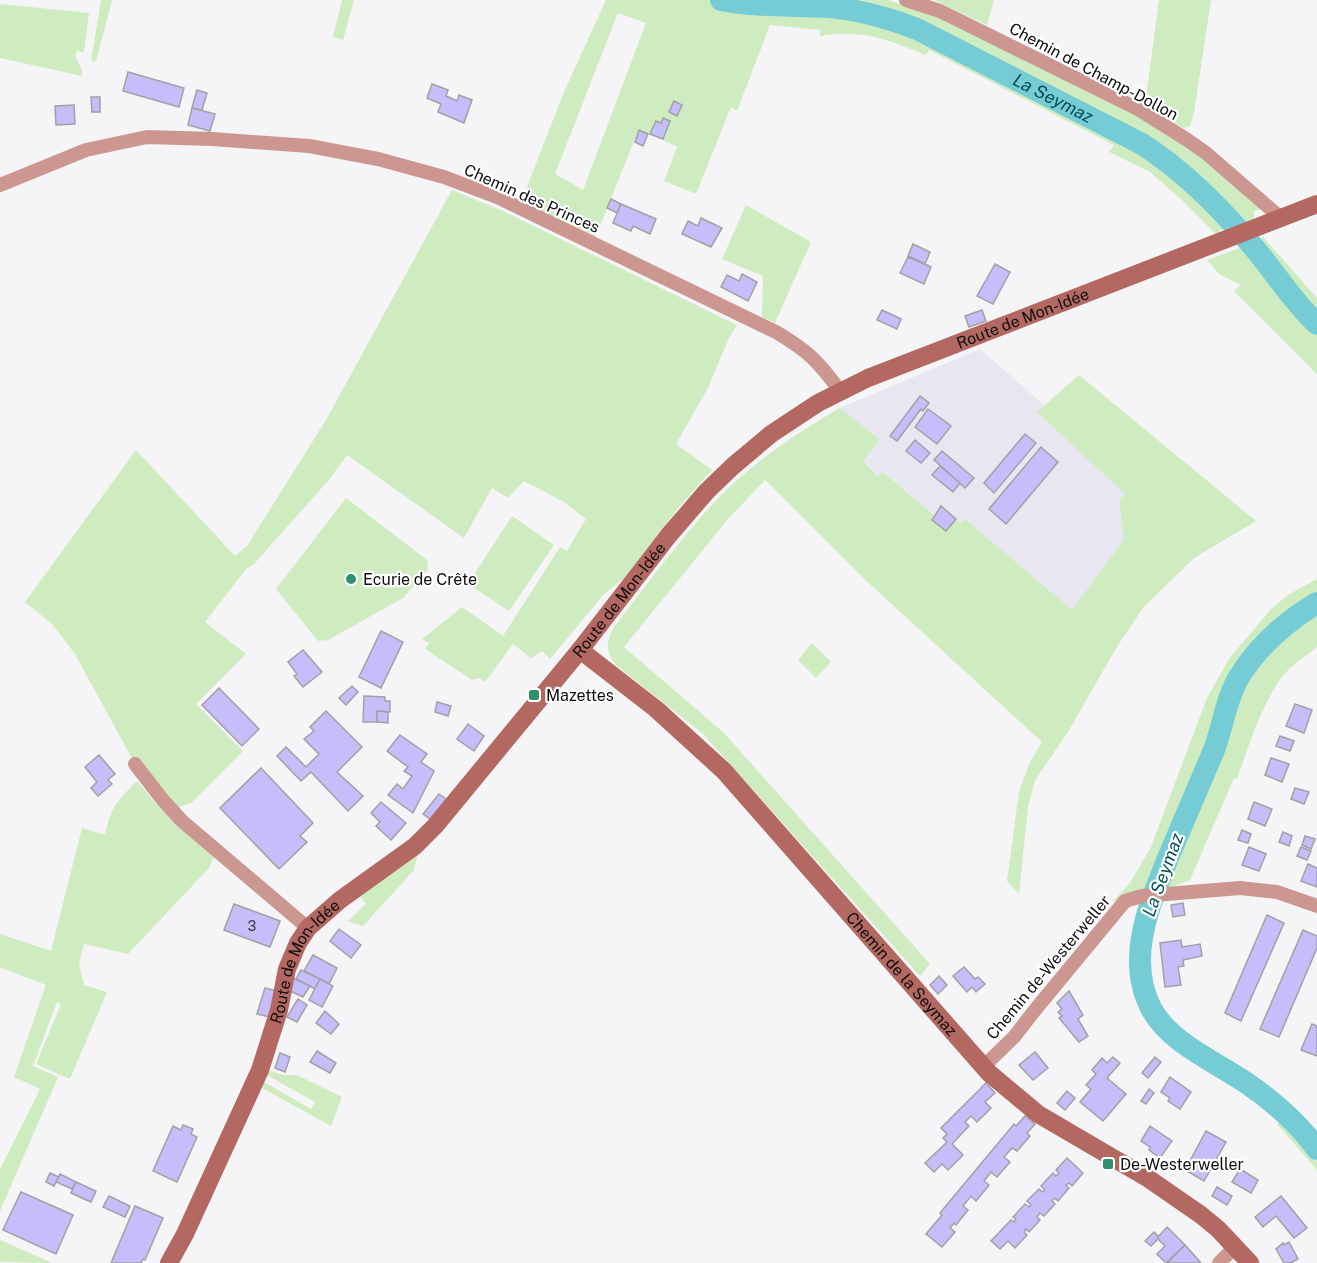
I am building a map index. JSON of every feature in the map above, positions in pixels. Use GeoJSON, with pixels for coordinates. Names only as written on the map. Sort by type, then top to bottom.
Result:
{"type":"FeatureCollection","features":[{"type":"Feature","properties":{"kind":"street","name":"Chemin de Champ-Dollon"},"geometry":{"type":"LineString","coordinates":[[906,0],[940,11],[1138,110],[1206,153],[1281,218]]}},
{"type":"Feature","properties":{"kind":"street","name":"Chemin des Princes"},"geometry":{"type":"LineString","coordinates":[[0,185],[86,150],[147,137],[224,139],[309,146],[378,159],[444,177],[497,197],[776,332],[811,356],[824,368],[840,391]]}},
{"type":"Feature","properties":{"kind":"street","name":"Route de Mon-Idée"},"geometry":{"type":"LineString","coordinates":[[169,1263],[185,1234],[260,1070],[279,1010],[286,969],[308,928],[333,906],[401,857],[428,834],[580,650],[669,535],[707,491],[733,466],[799,414],[840,391],[909,361],[1317,204]]}},
{"type":"Feature","properties":{"kind":"street","name":"Chemin de la Seymaz"},"geometry":{"type":"LineString","coordinates":[[580,650],[656,709],[724,771],[983,1067],[1038,1114],[1149,1179],[1192,1208],[1218,1229],[1251,1263]]}},
{"type":"Feature","properties":{"kind":"street"},"geometry":{"type":"LineString","coordinates":[[135,764],[162,799],[190,829],[308,928]]}},
{"type":"Feature","properties":{"kind":"street","name":"Chemin de-Westerweller"},"geometry":{"type":"LineString","coordinates":[[983,1067],[1014,1037],[1125,901],[1142,896],[1226,888],[1277,892],[1317,906]]}},
{"type":"Feature","properties":{"kind":"street"},"geometry":{"type":"LineString","coordinates":[[1219,1263],[1235,1246]]}},
{"type":"Feature","properties":{"kind":"shaded area"},"geometry":{"type":"Polygon","coordinates":[[[980,349],[1044,405],[1038,412],[1125,494],[1119,500],[1124,539],[1072,610],[965,519],[961,523],[955,520],[956,518],[941,506],[935,516],[884,472],[879,477],[863,461],[880,440],[840,408],[980,349]]]}},
{"type":"Feature","properties":{"kind":"green space"},"geometry":{"type":"Polygon","coordinates":[[[101,0],[112,0],[96,62],[91,61],[101,0]]]}},
{"type":"Feature","properties":{"kind":"green space"},"geometry":{"type":"Polygon","coordinates":[[[342,0],[354,0],[343,40],[333,37],[342,0]]]}},
{"type":"Feature","properties":{"kind":"green space"},"geometry":{"type":"Polygon","coordinates":[[[606,0],[888,0],[929,13],[1119,106],[1165,132],[1212,166],[1260,209],[1254,211],[1254,219],[1219,231],[1220,235],[1217,235],[1150,172],[1109,152],[1114,145],[929,50],[926,55],[874,37],[849,34],[820,36],[821,30],[770,25],[737,111],[731,107],[696,194],[664,181],[677,147],[639,129],[595,238],[530,207],[523,197],[564,92],[606,0]],[[618,13],[555,174],[583,190],[646,23],[618,13]]]}},
{"type":"Feature","properties":{"kind":"green space"},"geometry":{"type":"Polygon","coordinates":[[[934,0],[994,0],[987,25],[934,0]]]}},
{"type":"Feature","properties":{"kind":"green space"},"geometry":{"type":"Polygon","coordinates":[[[1159,0],[1211,0],[1194,113],[1190,126],[1183,128],[1145,105],[1159,0]]]}},
{"type":"Feature","properties":{"kind":"green space"},"geometry":{"type":"Polygon","coordinates":[[[0,4],[89,13],[84,52],[77,51],[75,56],[82,70],[82,76],[0,58],[0,4]]]}},
{"type":"Feature","properties":{"kind":"green space"},"geometry":{"type":"Polygon","coordinates":[[[452,190],[501,210],[737,325],[729,338],[708,388],[676,444],[712,470],[679,507],[623,579],[604,594],[550,659],[542,651],[531,658],[513,644],[485,682],[479,678],[472,680],[425,649],[429,643],[422,639],[462,607],[503,636],[560,547],[567,551],[586,519],[564,502],[524,481],[508,498],[492,488],[464,538],[347,455],[328,481],[253,565],[246,569],[205,622],[246,654],[196,704],[243,751],[191,803],[176,808],[135,764],[75,654],[52,624],[25,602],[136,450],[235,556],[247,546],[326,420],[452,190]]]}},
{"type":"Feature","properties":{"kind":"green space"},"geometry":{"type":"Polygon","coordinates":[[[746,205],[811,242],[775,323],[762,317],[763,276],[722,259],[746,205]]]}},
{"type":"Feature","properties":{"kind":"green space"},"geometry":{"type":"Polygon","coordinates":[[[1263,237],[1317,298],[1317,374],[1234,291],[1241,285],[1219,274],[1207,260],[1263,237]]]}},
{"type":"Feature","properties":{"kind":"green space"},"geometry":{"type":"Polygon","coordinates":[[[1079,375],[1256,521],[1194,558],[1143,608],[1118,645],[1068,732],[1035,780],[1028,807],[1019,894],[1007,881],[1019,792],[1030,762],[1042,742],[860,575],[765,480],[728,519],[624,647],[723,732],[930,964],[920,976],[702,733],[617,666],[610,656],[609,637],[614,627],[672,552],[723,493],[754,465],[805,429],[840,408],[880,440],[863,461],[878,477],[883,472],[935,516],[932,520],[945,531],[955,520],[961,523],[965,519],[1072,610],[1124,539],[1119,500],[1125,494],[1037,412],[1079,375]]]}},
{"type":"Feature","properties":{"kind":"green space","name":"Ecurie de Crête"},"geometry":{"type":"Polygon","coordinates":[[[346,498],[427,560],[428,569],[403,598],[328,640],[318,641],[276,589],[346,498]]]}},
{"type":"Feature","properties":{"kind":"green space"},"geometry":{"type":"Polygon","coordinates":[[[512,516],[554,545],[509,611],[468,584],[512,516]]]}},
{"type":"Feature","properties":{"kind":"green space"},"geometry":{"type":"Polygon","coordinates":[[[1317,579],[1317,647],[1291,667],[1273,690],[1237,779],[1234,778],[1190,880],[1167,889],[1132,893],[1112,902],[1130,883],[1151,847],[1207,698],[1229,659],[1271,609],[1288,595],[1317,579]]]}},
{"type":"Feature","properties":{"kind":"green space"},"geometry":{"type":"Polygon","coordinates":[[[812,643],[831,662],[816,678],[798,660],[812,643]]]}},
{"type":"Feature","properties":{"kind":"green space"},"geometry":{"type":"Polygon","coordinates":[[[137,781],[156,804],[158,802],[214,856],[209,868],[128,954],[84,944],[79,963],[84,985],[107,992],[70,1079],[36,1064],[61,1004],[57,1002],[33,1066],[58,1077],[0,1211],[0,1169],[40,1089],[14,1077],[46,985],[0,967],[0,934],[51,951],[82,828],[105,835],[116,805],[137,781]]]}},
{"type":"Feature","properties":{"kind":"green space"},"geometry":{"type":"Polygon","coordinates":[[[418,854],[414,870],[363,926],[348,921],[366,904],[359,895],[418,854]]]}},
{"type":"Feature","properties":{"kind":"green space"},"geometry":{"type":"Polygon","coordinates":[[[1196,1042],[1285,1103],[1317,1133],[1317,1170],[1277,1124],[1286,1114],[1250,1083],[1194,1046],[1196,1042]]]}},
{"type":"Feature","properties":{"kind":"green space"},"geometry":{"type":"Polygon","coordinates":[[[268,1070],[283,1075],[297,1075],[342,1097],[331,1126],[262,1088],[264,1082],[311,1109],[315,1102],[267,1075],[268,1070]]]}},
{"type":"Feature","properties":{"kind":"green space"},"geometry":{"type":"Polygon","coordinates":[[[0,1240],[52,1263],[0,1262],[0,1240]]]}},
{"type":"Feature","properties":{"kind":"building"},"geometry":{"type":"Polygon","coordinates":[[[128,72],[184,88],[179,107],[123,91],[128,72]]]}},
{"type":"Feature","properties":{"kind":"building"},"geometry":{"type":"Polygon","coordinates":[[[432,84],[448,90],[446,96],[457,101],[459,95],[472,100],[464,123],[438,112],[441,104],[427,98],[432,84]]]}},
{"type":"Feature","properties":{"kind":"building"},"geometry":{"type":"Polygon","coordinates":[[[197,90],[207,93],[202,110],[192,108],[197,90]]]}},
{"type":"Feature","properties":{"kind":"building"},"geometry":{"type":"Polygon","coordinates":[[[91,97],[100,97],[100,112],[92,112],[91,97]]]}},
{"type":"Feature","properties":{"kind":"building"},"geometry":{"type":"Polygon","coordinates":[[[674,101],[682,105],[677,116],[669,112],[674,101]]]}},
{"type":"Feature","properties":{"kind":"building"},"geometry":{"type":"Polygon","coordinates":[[[74,105],[75,124],[56,125],[55,106],[74,105]]]}},
{"type":"Feature","properties":{"kind":"building"},"geometry":{"type":"Polygon","coordinates":[[[192,108],[215,114],[210,131],[188,125],[192,108]]]}},
{"type":"Feature","properties":{"kind":"building"},"geometry":{"type":"Polygon","coordinates":[[[663,118],[670,121],[663,139],[650,134],[656,121],[661,123],[663,118]]]}},
{"type":"Feature","properties":{"kind":"building"},"geometry":{"type":"Polygon","coordinates":[[[639,130],[648,134],[643,146],[635,142],[639,130]]]}},
{"type":"Feature","properties":{"kind":"building"},"geometry":{"type":"Polygon","coordinates":[[[611,199],[621,204],[617,213],[607,208],[611,199]]]}},
{"type":"Feature","properties":{"kind":"building"},"geometry":{"type":"Polygon","coordinates":[[[621,204],[656,219],[650,234],[633,226],[631,231],[613,223],[621,204]]]}},
{"type":"Feature","properties":{"kind":"building"},"geometry":{"type":"Polygon","coordinates":[[[701,218],[722,228],[711,247],[682,234],[688,221],[698,226],[701,218]]]}},
{"type":"Feature","properties":{"kind":"building"},"geometry":{"type":"Polygon","coordinates":[[[913,244],[930,252],[925,264],[908,256],[913,244]]]}},
{"type":"Feature","properties":{"kind":"building"},"geometry":{"type":"Polygon","coordinates":[[[908,257],[931,267],[924,284],[900,273],[908,257]]]}},
{"type":"Feature","properties":{"kind":"building"},"geometry":{"type":"Polygon","coordinates":[[[995,264],[1010,272],[993,304],[977,296],[995,264]]]}},
{"type":"Feature","properties":{"kind":"building"},"geometry":{"type":"Polygon","coordinates":[[[742,274],[757,282],[748,301],[721,287],[727,275],[739,281],[742,274]]]}},
{"type":"Feature","properties":{"kind":"building"},"geometry":{"type":"Polygon","coordinates":[[[882,310],[901,319],[897,329],[877,320],[882,310]]]}},
{"type":"Feature","properties":{"kind":"building"},"geometry":{"type":"Polygon","coordinates":[[[982,310],[986,321],[969,327],[965,316],[982,310]]]}},
{"type":"Feature","properties":{"kind":"building"},"geometry":{"type":"Polygon","coordinates":[[[920,396],[929,403],[923,411],[921,409],[897,441],[890,436],[920,396]]]}},
{"type":"Feature","properties":{"kind":"building"},"geometry":{"type":"Polygon","coordinates":[[[928,409],[951,426],[937,444],[915,427],[928,409]]]}},
{"type":"Feature","properties":{"kind":"building"},"geometry":{"type":"Polygon","coordinates":[[[1025,434],[1036,443],[994,493],[984,483],[1025,434]]]}},
{"type":"Feature","properties":{"kind":"building"},"geometry":{"type":"Polygon","coordinates":[[[915,440],[930,453],[921,463],[906,451],[915,440]]]}},
{"type":"Feature","properties":{"kind":"building"},"geometry":{"type":"Polygon","coordinates":[[[1041,447],[1058,462],[1006,524],[989,509],[1041,447]]]}},
{"type":"Feature","properties":{"kind":"building"},"geometry":{"type":"Polygon","coordinates":[[[942,451],[974,478],[965,488],[934,460],[942,451]]]}},
{"type":"Feature","properties":{"kind":"building"},"geometry":{"type":"Polygon","coordinates":[[[940,466],[960,483],[953,492],[932,475],[940,466]]]}},
{"type":"Feature","properties":{"kind":"building"},"geometry":{"type":"Polygon","coordinates":[[[941,506],[956,519],[946,531],[932,520],[941,506]]]}},
{"type":"Feature","properties":{"kind":"building"},"geometry":{"type":"Polygon","coordinates":[[[381,631],[403,642],[381,688],[359,677],[381,631]]]}},
{"type":"Feature","properties":{"kind":"building"},"geometry":{"type":"Polygon","coordinates":[[[303,650],[322,672],[303,687],[294,676],[297,674],[288,662],[303,650]]]}},
{"type":"Feature","properties":{"kind":"building"},"geometry":{"type":"Polygon","coordinates":[[[352,686],[358,692],[346,705],[339,698],[352,686]]]}},
{"type":"Feature","properties":{"kind":"building"},"geometry":{"type":"Polygon","coordinates":[[[219,688],[259,729],[242,746],[202,705],[219,688]]]}},
{"type":"Feature","properties":{"kind":"building"},"geometry":{"type":"Polygon","coordinates":[[[364,696],[385,697],[385,701],[390,701],[390,712],[377,711],[377,722],[363,722],[364,696]]]}},
{"type":"Feature","properties":{"kind":"building"},"geometry":{"type":"Polygon","coordinates":[[[437,702],[451,706],[448,716],[435,712],[437,702]]]}},
{"type":"Feature","properties":{"kind":"building"},"geometry":{"type":"Polygon","coordinates":[[[1295,704],[1312,710],[1304,733],[1286,726],[1295,704]]]}},
{"type":"Feature","properties":{"kind":"building"},"geometry":{"type":"Polygon","coordinates":[[[326,711],[362,747],[337,772],[363,796],[348,811],[311,772],[301,781],[277,756],[286,747],[306,767],[319,754],[304,739],[314,731],[310,727],[326,711]]]}},
{"type":"Feature","properties":{"kind":"building"},"geometry":{"type":"Polygon","coordinates":[[[377,711],[388,712],[388,723],[377,722],[377,711]]]}},
{"type":"Feature","properties":{"kind":"building"},"geometry":{"type":"Polygon","coordinates":[[[468,724],[484,736],[474,751],[457,739],[468,724]]]}},
{"type":"Feature","properties":{"kind":"building"},"geometry":{"type":"Polygon","coordinates":[[[400,735],[427,754],[421,762],[434,771],[413,813],[388,795],[397,784],[403,789],[412,776],[404,771],[408,767],[387,751],[400,735]]]}},
{"type":"Feature","properties":{"kind":"building"},"geometry":{"type":"Polygon","coordinates":[[[1280,736],[1294,741],[1290,751],[1276,746],[1280,736]]]}},
{"type":"Feature","properties":{"kind":"building"},"geometry":{"type":"Polygon","coordinates":[[[99,755],[115,774],[108,780],[112,784],[98,796],[91,788],[97,782],[85,767],[99,755]]]}},
{"type":"Feature","properties":{"kind":"building"},"geometry":{"type":"Polygon","coordinates":[[[1271,758],[1289,764],[1282,782],[1265,775],[1271,758]]]}},
{"type":"Feature","properties":{"kind":"building"},"geometry":{"type":"Polygon","coordinates":[[[261,768],[313,823],[300,836],[307,842],[279,869],[220,808],[261,768]]]}},
{"type":"Feature","properties":{"kind":"building"},"geometry":{"type":"Polygon","coordinates":[[[1295,788],[1309,792],[1304,804],[1291,799],[1295,788]]]}},
{"type":"Feature","properties":{"kind":"building"},"geometry":{"type":"Polygon","coordinates":[[[439,794],[449,801],[433,821],[423,814],[439,794]]]}},
{"type":"Feature","properties":{"kind":"building"},"geometry":{"type":"Polygon","coordinates":[[[381,802],[406,823],[391,840],[376,826],[380,822],[371,813],[381,802]]]}},
{"type":"Feature","properties":{"kind":"building"},"geometry":{"type":"Polygon","coordinates":[[[1254,802],[1272,809],[1265,826],[1248,819],[1254,802]]]}},
{"type":"Feature","properties":{"kind":"building"},"geometry":{"type":"Polygon","coordinates":[[[1242,830],[1251,834],[1248,843],[1238,840],[1242,830]]]}},
{"type":"Feature","properties":{"kind":"building"},"geometry":{"type":"Polygon","coordinates":[[[1283,832],[1292,836],[1289,846],[1279,842],[1283,832]]]}},
{"type":"Feature","properties":{"kind":"building"},"geometry":{"type":"Polygon","coordinates":[[[1305,836],[1315,839],[1311,849],[1302,845],[1305,836]]]}},
{"type":"Feature","properties":{"kind":"building"},"geometry":{"type":"Polygon","coordinates":[[[1249,847],[1266,854],[1259,871],[1242,865],[1249,847]]]}},
{"type":"Feature","properties":{"kind":"building"},"geometry":{"type":"Polygon","coordinates":[[[1301,847],[1311,851],[1307,860],[1297,856],[1301,847]]]}},
{"type":"Feature","properties":{"kind":"building"},"geometry":{"type":"Polygon","coordinates":[[[1308,864],[1317,868],[1317,887],[1301,881],[1308,864]]]}},
{"type":"Feature","properties":{"kind":"building"},"geometry":{"type":"Polygon","coordinates":[[[1183,903],[1185,915],[1173,917],[1171,905],[1183,903]]]}},
{"type":"Feature","properties":{"kind":"building"},"geometry":{"type":"Polygon","coordinates":[[[234,904],[280,921],[270,947],[224,930],[234,904]]]}},
{"type":"Feature","properties":{"kind":"building"},"geometry":{"type":"Polygon","coordinates":[[[1267,915],[1284,923],[1241,1021],[1225,1013],[1267,915]]]}},
{"type":"Feature","properties":{"kind":"building"},"geometry":{"type":"Polygon","coordinates":[[[339,929],[361,945],[351,958],[330,941],[339,929]]]}},
{"type":"Feature","properties":{"kind":"building"},"geometry":{"type":"Polygon","coordinates":[[[1303,930],[1317,936],[1317,948],[1279,1037],[1260,1029],[1303,930]]]}},
{"type":"Feature","properties":{"kind":"building"},"geometry":{"type":"Polygon","coordinates":[[[1181,940],[1182,947],[1200,944],[1202,956],[1183,960],[1184,966],[1178,967],[1181,985],[1165,987],[1160,943],[1181,940]]]}},
{"type":"Feature","properties":{"kind":"building"},"geometry":{"type":"Polygon","coordinates":[[[313,955],[337,968],[329,984],[304,971],[313,955]]]}},
{"type":"Feature","properties":{"kind":"building"},"geometry":{"type":"Polygon","coordinates":[[[964,967],[975,979],[978,977],[985,984],[976,992],[972,987],[967,992],[953,976],[964,967]]]}},
{"type":"Feature","properties":{"kind":"building"},"geometry":{"type":"Polygon","coordinates":[[[301,970],[320,979],[315,989],[296,979],[301,970]]]}},
{"type":"Feature","properties":{"kind":"building"},"geometry":{"type":"Polygon","coordinates":[[[939,976],[947,985],[938,994],[930,985],[939,976]]]}},
{"type":"Feature","properties":{"kind":"building"},"geometry":{"type":"Polygon","coordinates":[[[293,978],[310,986],[303,997],[288,990],[293,978]]]}},
{"type":"Feature","properties":{"kind":"building"},"geometry":{"type":"Polygon","coordinates":[[[320,979],[333,986],[322,1007],[309,1000],[320,979]]]}},
{"type":"Feature","properties":{"kind":"building"},"geometry":{"type":"Polygon","coordinates":[[[265,988],[277,991],[270,1017],[257,1014],[265,988]]]}},
{"type":"Feature","properties":{"kind":"building"},"geometry":{"type":"Polygon","coordinates":[[[1069,991],[1083,1015],[1078,1019],[1088,1036],[1079,1042],[1059,1018],[1062,1016],[1058,1012],[1062,1009],[1057,1003],[1069,991]]]}},
{"type":"Feature","properties":{"kind":"building"},"geometry":{"type":"Polygon","coordinates":[[[298,999],[307,1005],[297,1022],[287,1017],[298,999]]]}},
{"type":"Feature","properties":{"kind":"building"},"geometry":{"type":"Polygon","coordinates":[[[325,1011],[339,1024],[331,1034],[316,1023],[325,1011]]]}},
{"type":"Feature","properties":{"kind":"building"},"geometry":{"type":"Polygon","coordinates":[[[1312,1024],[1317,1026],[1317,1056],[1301,1050],[1312,1024]]]}},
{"type":"Feature","properties":{"kind":"building"},"geometry":{"type":"Polygon","coordinates":[[[317,1051],[336,1063],[330,1073],[310,1062],[317,1051]]]}},
{"type":"Feature","properties":{"kind":"building"},"geometry":{"type":"Polygon","coordinates":[[[1035,1052],[1048,1068],[1033,1080],[1019,1065],[1035,1052]]]}},
{"type":"Feature","properties":{"kind":"building"},"geometry":{"type":"Polygon","coordinates":[[[280,1053],[290,1057],[285,1072],[275,1068],[280,1053]]]}},
{"type":"Feature","properties":{"kind":"building"},"geometry":{"type":"Polygon","coordinates":[[[1113,1057],[1120,1063],[1107,1078],[1126,1094],[1103,1121],[1080,1102],[1091,1089],[1086,1085],[1096,1074],[1092,1070],[1102,1058],[1107,1063],[1113,1057]]]}},
{"type":"Feature","properties":{"kind":"building"},"geometry":{"type":"Polygon","coordinates":[[[1155,1057],[1161,1062],[1148,1078],[1142,1073],[1155,1057]]]}},
{"type":"Feature","properties":{"kind":"building"},"geometry":{"type":"Polygon","coordinates":[[[1170,1077],[1191,1092],[1180,1109],[1168,1101],[1170,1098],[1161,1092],[1170,1077]]]}},
{"type":"Feature","properties":{"kind":"building"},"geometry":{"type":"Polygon","coordinates":[[[986,1083],[995,1093],[985,1102],[991,1108],[977,1122],[971,1116],[965,1122],[969,1126],[952,1144],[963,1155],[948,1170],[942,1164],[934,1172],[925,1163],[947,1142],[943,1138],[947,1134],[941,1128],[986,1083]]]}},
{"type":"Feature","properties":{"kind":"building"},"geometry":{"type":"Polygon","coordinates":[[[1149,1089],[1154,1093],[1146,1104],[1141,1101],[1149,1089]]]}},
{"type":"Feature","properties":{"kind":"building"},"geometry":{"type":"Polygon","coordinates":[[[1067,1091],[1075,1098],[1065,1110],[1057,1103],[1067,1091]]]}},
{"type":"Feature","properties":{"kind":"building"},"geometry":{"type":"Polygon","coordinates":[[[1025,1116],[1035,1124],[1027,1133],[1030,1136],[1017,1151],[1012,1148],[1004,1157],[1010,1162],[997,1177],[991,1172],[984,1181],[989,1185],[976,1201],[971,1196],[963,1206],[968,1210],[956,1225],[954,1223],[950,1228],[955,1232],[942,1247],[926,1234],[942,1215],[940,1213],[1014,1124],[1016,1126],[1025,1116]]]}},
{"type":"Feature","properties":{"kind":"building"},"geometry":{"type":"Polygon","coordinates":[[[183,1125],[193,1129],[191,1134],[197,1137],[177,1182],[153,1171],[173,1126],[181,1130],[183,1125]]]}},
{"type":"Feature","properties":{"kind":"building"},"geometry":{"type":"Polygon","coordinates":[[[1150,1126],[1172,1141],[1160,1158],[1141,1141],[1150,1126]]]}},
{"type":"Feature","properties":{"kind":"building"},"geometry":{"type":"Polygon","coordinates":[[[1206,1131],[1226,1142],[1204,1181],[1185,1170],[1206,1131]]]}},
{"type":"Feature","properties":{"kind":"building"},"geometry":{"type":"Polygon","coordinates":[[[1067,1158],[1083,1173],[1072,1186],[1069,1183],[1066,1185],[1069,1188],[1058,1201],[1055,1198],[1052,1201],[1055,1204],[1044,1216],[1040,1213],[1037,1217],[1040,1220],[1029,1232],[1026,1229],[1024,1232],[1027,1235],[1015,1248],[1008,1241],[1000,1249],[991,1241],[1011,1220],[1014,1222],[1016,1219],[1013,1217],[1025,1204],[1029,1207],[1031,1205],[1027,1201],[1039,1189],[1043,1192],[1045,1190],[1041,1186],[1053,1173],[1056,1176],[1059,1173],[1056,1170],[1067,1158]]]}},
{"type":"Feature","properties":{"kind":"building"},"geometry":{"type":"Polygon","coordinates":[[[1240,1169],[1258,1180],[1251,1193],[1232,1182],[1240,1169]]]}},
{"type":"Feature","properties":{"kind":"building"},"geometry":{"type":"Polygon","coordinates":[[[50,1173],[59,1177],[54,1186],[46,1182],[50,1173]]]}},
{"type":"Feature","properties":{"kind":"building"},"geometry":{"type":"Polygon","coordinates":[[[60,1174],[76,1182],[72,1189],[56,1182],[60,1174]]]}},
{"type":"Feature","properties":{"kind":"building"},"geometry":{"type":"Polygon","coordinates":[[[76,1182],[96,1191],[91,1202],[71,1193],[76,1182]]]}},
{"type":"Feature","properties":{"kind":"building"},"geometry":{"type":"Polygon","coordinates":[[[1217,1187],[1232,1196],[1227,1205],[1212,1196],[1217,1187]]]}},
{"type":"Feature","properties":{"kind":"building"},"geometry":{"type":"Polygon","coordinates":[[[21,1192],[73,1215],[56,1254],[3,1230],[21,1192]]]}},
{"type":"Feature","properties":{"kind":"building"},"geometry":{"type":"Polygon","coordinates":[[[109,1196],[130,1206],[125,1217],[103,1207],[109,1196]]]}},
{"type":"Feature","properties":{"kind":"building"},"geometry":{"type":"Polygon","coordinates":[[[1281,1196],[1307,1228],[1294,1238],[1276,1216],[1263,1227],[1255,1217],[1281,1196]]]}},
{"type":"Feature","properties":{"kind":"building"},"geometry":{"type":"Polygon","coordinates":[[[135,1206],[163,1218],[145,1260],[143,1259],[141,1263],[111,1263],[135,1206]]]}},
{"type":"Feature","properties":{"kind":"building"},"geometry":{"type":"Polygon","coordinates":[[[1167,1227],[1185,1245],[1166,1263],[1157,1254],[1165,1246],[1157,1238],[1167,1227]]]}},
{"type":"Feature","properties":{"kind":"building"},"geometry":{"type":"Polygon","coordinates":[[[1154,1232],[1158,1239],[1151,1246],[1145,1241],[1154,1232]]]}},
{"type":"Feature","properties":{"kind":"building"},"geometry":{"type":"Polygon","coordinates":[[[1289,1242],[1298,1259],[1284,1263],[1276,1249],[1283,1243],[1284,1245],[1289,1242]]]}},
{"type":"Feature","properties":{"kind":"building"},"geometry":{"type":"Polygon","coordinates":[[[1185,1245],[1201,1263],[1167,1263],[1185,1245]]]}},
{"type":"Feature","properties":{"kind":"waterway","name":"La Seymaz"},"geometry":{"type":"LineString","coordinates":[[721,0],[760,5],[839,8],[895,21],[917,29],[1142,144],[1186,177],[1226,215],[1317,324]]}},
{"type":"Feature","properties":{"kind":"waterway","name":"La Seymaz"},"geometry":{"type":"LineString","coordinates":[[1317,603],[1284,626],[1264,645],[1239,677],[1228,703],[1214,750],[1147,914],[1140,953],[1140,972],[1144,991],[1160,1022],[1183,1043],[1267,1098],[1294,1122],[1317,1149]]}},
{"type":"Feature","properties":{"kind":"place","name":"Ecurie de Crête"},"geometry":{"type":"Point","coordinates":[351,579]}},
{"type":"Feature","properties":{"kind":"place","name":"Mazettes"},"geometry":{"type":"Point","coordinates":[534,695]}},
{"type":"Feature","properties":{"kind":"place","name":"De-Westerweller"},"geometry":{"type":"Point","coordinates":[1108,1164]}}]}
